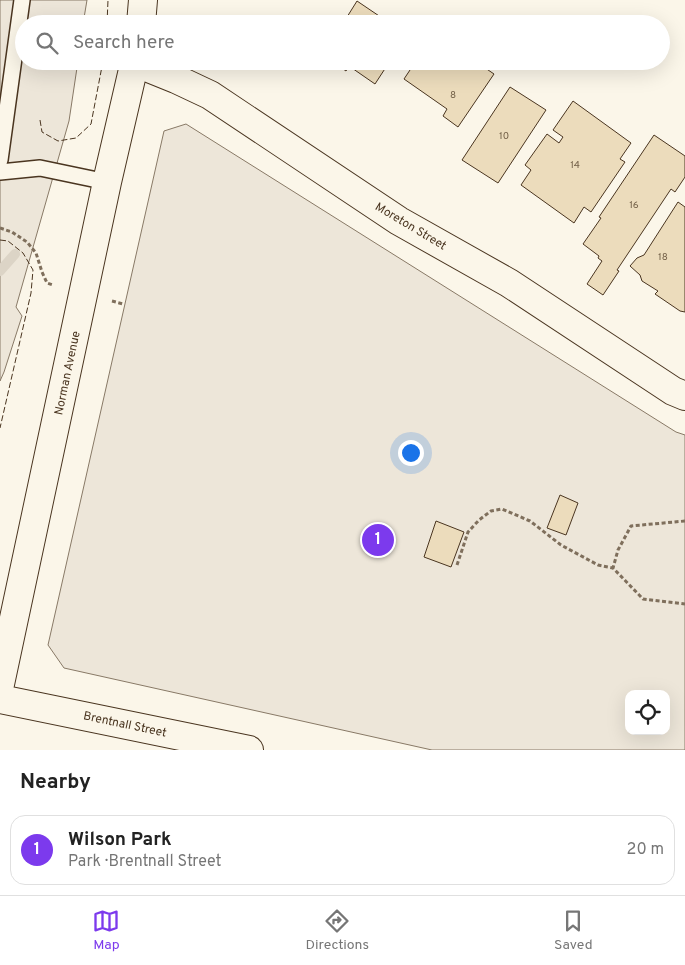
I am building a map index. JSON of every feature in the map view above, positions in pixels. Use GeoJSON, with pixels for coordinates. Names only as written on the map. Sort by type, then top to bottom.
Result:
{"type":"FeatureCollection","features":[{"type":"Feature","properties":{"kind":"street"},"geometry":{"type":"LineString","coordinates":[[142,15],[143,0]]}},
{"type":"Feature","properties":{"kind":"street","name":"Norman Avenue"},"geometry":{"type":"LineString","coordinates":[[0,684],[132,70]]}},
{"type":"Feature","properties":{"kind":"street","name":"Moreton Street"},"geometry":{"type":"LineString","coordinates":[[154,70],[210,96],[399,221],[509,283],[672,391],[685,396]]}},
{"type":"Feature","properties":{"kind":"street","name":"Brentnall Street"},"geometry":{"type":"LineString","coordinates":[[0,699],[249,750]]}},
{"type":"Feature","properties":{"kind":"lane"},"geometry":{"type":"LineString","coordinates":[[20,15],[22,0]]}},
{"type":"Feature","properties":{"kind":"lane"},"geometry":{"type":"LineString","coordinates":[[0,160],[15,51]]}},
{"type":"Feature","properties":{"kind":"lane"},"geometry":{"type":"LineString","coordinates":[[0,172],[40,168],[107,182]]}},
{"type":"Feature","properties":{"kind":"path"},"geometry":{"type":"LineString","coordinates":[[457,565],[468,532],[491,511],[502,509],[530,521],[561,545],[598,565],[613,568],[642,599],[685,604]]}},
{"type":"Feature","properties":{"kind":"path"},"geometry":{"type":"LineString","coordinates":[[613,568],[618,550],[630,526],[685,521]]}},
{"type":"Feature","properties":{"kind":"shaded area"},"geometry":{"type":"Polygon","coordinates":[[[0,0],[87,0],[84,15],[15,15],[15,70],[77,70],[69,121],[16,307],[22,316],[0,381],[0,0]]]}},
{"type":"Feature","properties":{"kind":"shaded area"},"geometry":{"type":"Polygon","coordinates":[[[186,124],[676,432],[685,435],[685,750],[432,750],[64,668],[48,645],[164,131],[186,124]]]}},
{"type":"Feature","properties":{"kind":"building"},"geometry":{"type":"Polygon","coordinates":[[[357,1],[378,15],[348,15],[357,1]]]}},
{"type":"Feature","properties":{"kind":"building"},"geometry":{"type":"Polygon","coordinates":[[[355,70],[384,70],[375,84],[355,70]]]}},
{"type":"Feature","properties":{"kind":"building"},"geometry":{"type":"Polygon","coordinates":[[[410,70],[488,70],[494,74],[458,127],[443,116],[447,109],[404,79],[410,70]]]}},
{"type":"Feature","properties":{"kind":"building"},"geometry":{"type":"Polygon","coordinates":[[[510,87],[546,110],[498,183],[462,160],[510,87]]]}},
{"type":"Feature","properties":{"kind":"building"},"geometry":{"type":"Polygon","coordinates":[[[573,101],[631,143],[620,159],[625,162],[591,212],[584,207],[574,223],[521,185],[531,170],[525,165],[547,134],[559,143],[563,137],[553,130],[573,101]]]}},
{"type":"Feature","properties":{"kind":"building"},"geometry":{"type":"Polygon","coordinates":[[[654,135],[685,156],[685,177],[675,192],[671,189],[617,270],[619,271],[603,295],[587,284],[602,261],[598,258],[599,256],[583,244],[654,135]]]}},
{"type":"Feature","properties":{"kind":"building"},"geometry":{"type":"Polygon","coordinates":[[[678,202],[685,207],[685,312],[680,311],[655,294],[658,291],[642,281],[640,275],[630,266],[637,258],[644,255],[678,202]]]}},
{"type":"Feature","properties":{"kind":"building"},"geometry":{"type":"Polygon","coordinates":[[[560,495],[578,503],[566,535],[547,528],[560,495]]]}},
{"type":"Feature","properties":{"kind":"building"},"geometry":{"type":"Polygon","coordinates":[[[436,521],[464,532],[451,567],[424,557],[436,521]]]}},
{"type":"Feature","properties":{"kind":"waterway"},"geometry":{"type":"LineString","coordinates":[[0,271],[15,254]]}},
{"type":"Feature","properties":{"kind":"fence"},"geometry":{"type":"LineString","coordinates":[[107,15],[108,0]]}},
{"type":"Feature","properties":{"kind":"fence"},"geometry":{"type":"LineString","coordinates":[[40,120],[42,132],[58,141],[76,138],[91,124],[101,70]]}},
{"type":"Feature","properties":{"kind":"fence"},"geometry":{"type":"LineString","coordinates":[[0,240],[8,241],[23,253],[33,270],[31,293],[0,428]]}},
{"type":"Feature","properties":{"kind":"place","name":"Wilson Park"},"geometry":{"type":"Point","coordinates":[378,540]}}]}
